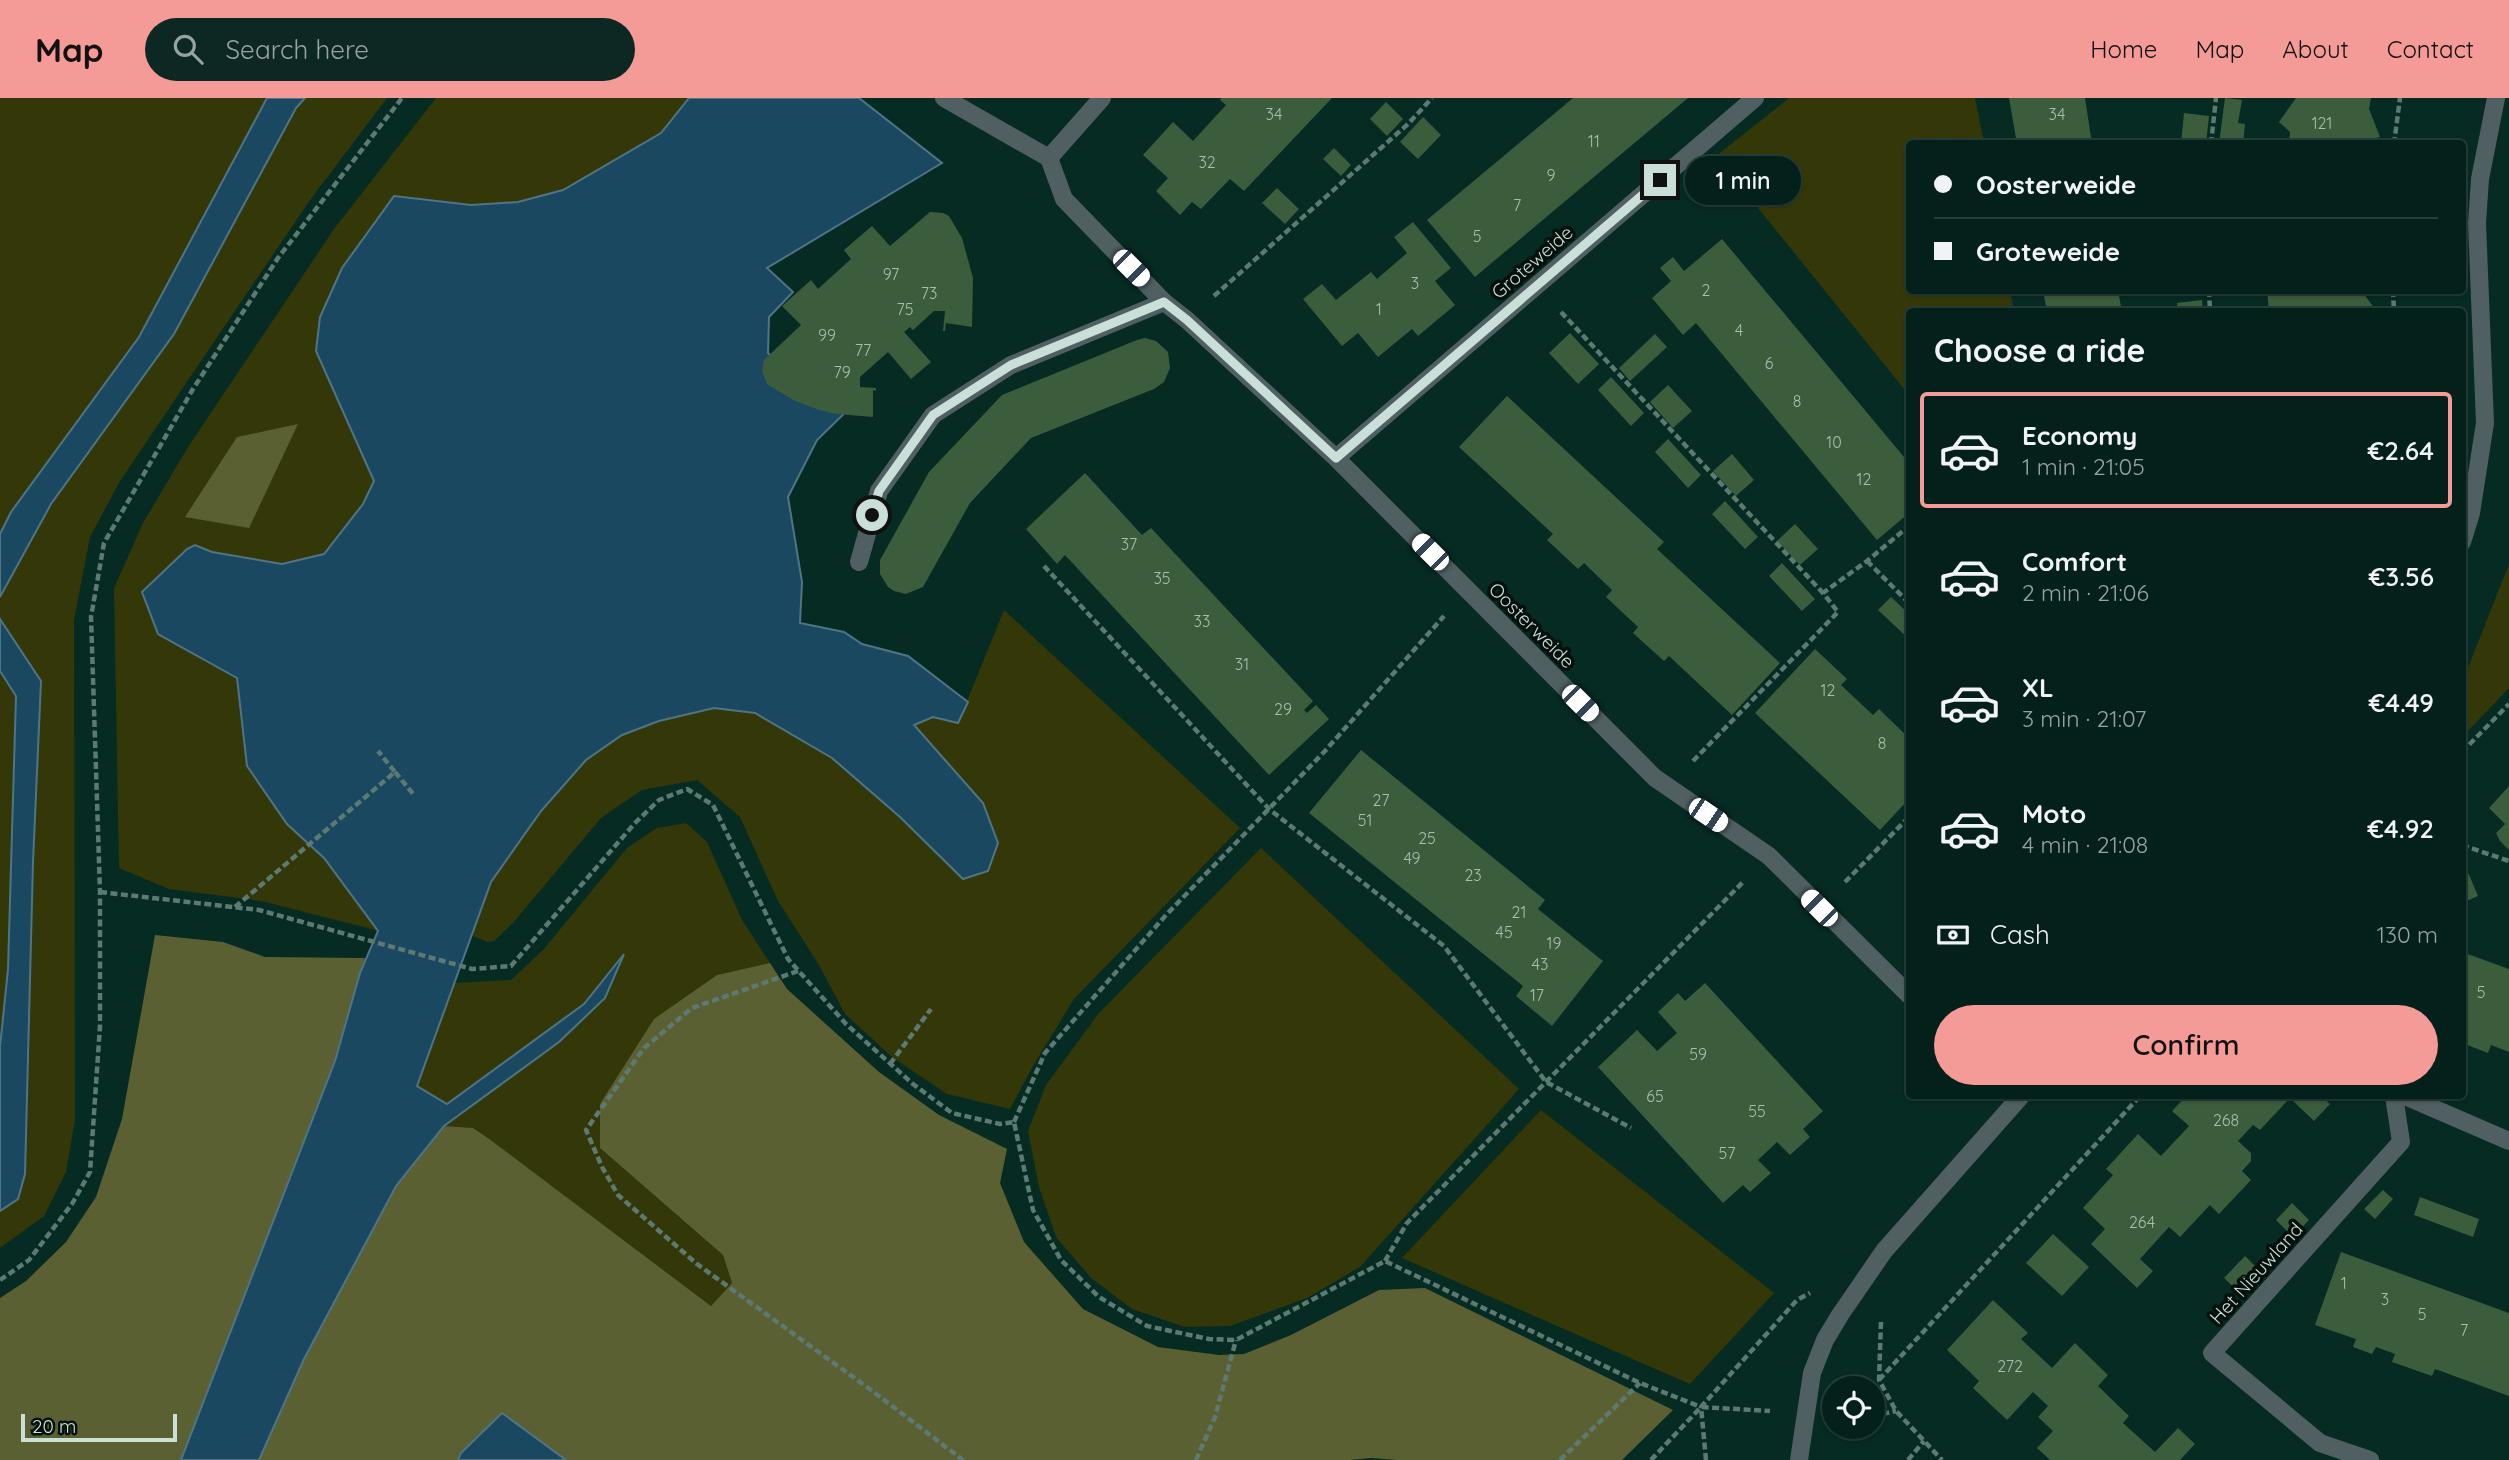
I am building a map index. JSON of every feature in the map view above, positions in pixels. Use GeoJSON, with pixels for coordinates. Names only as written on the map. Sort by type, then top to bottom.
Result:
{"type":"FeatureCollection","features":[{"type":"Feature","properties":{"kind":"street"},"geometry":{"type":"LineString","coordinates":[[944,98],[1049,158],[1102,98]]}},
{"type":"Feature","properties":{"kind":"street","name":"Groteweide"},"geometry":{"type":"LineString","coordinates":[[1336,458],[1755,98]]}},
{"type":"Feature","properties":{"kind":"street"},"geometry":{"type":"LineString","coordinates":[[2466,529],[2485,423],[2477,223],[2480,179],[2496,98]]}},
{"type":"Feature","properties":{"kind":"street","name":"Oosterweide"},"geometry":{"type":"LineString","coordinates":[[1049,158],[1063,199],[1164,302],[1187,320],[1336,458],[1655,778],[1769,856],[1906,992]]}},
{"type":"Feature","properties":{"kind":"street"},"geometry":{"type":"LineString","coordinates":[[859,562],[879,491],[933,415],[1011,365],[1164,302]]}},
{"type":"Feature","properties":{"kind":"street"},"geometry":{"type":"LineString","coordinates":[[1799,1460],[1812,1373],[1825,1340],[1884,1251],[2014,1099]]}},
{"type":"Feature","properties":{"kind":"street","name":"Het Nieuwland"},"geometry":{"type":"LineString","coordinates":[[2370,1460],[2320,1443],[2213,1353],[2401,1142],[2395,1099]]}},
{"type":"Feature","properties":{"kind":"street"},"geometry":{"type":"LineString","coordinates":[[2412,1099],[2509,1141]]}},
{"type":"Feature","properties":{"kind":"path"},"geometry":{"type":"LineString","coordinates":[[0,1280],[29,1260],[72,1204],[90,1172],[100,1026],[100,892],[91,617],[104,543],[193,389],[278,258],[402,98]]}},
{"type":"Feature","properties":{"kind":"path"},"geometry":{"type":"LineString","coordinates":[[1187,320],[1408,124],[1432,98]]}},
{"type":"Feature","properties":{"kind":"path"},"geometry":{"type":"LineString","coordinates":[[2211,140],[2216,98]]}},
{"type":"Feature","properties":{"kind":"path"},"geometry":{"type":"LineString","coordinates":[[2394,140],[2400,98]]}},
{"type":"Feature","properties":{"kind":"path"},"geometry":{"type":"LineString","coordinates":[[1536,286],[1838,612],[1668,787]]}},
{"type":"Feature","properties":{"kind":"path"},"geometry":{"type":"LineString","coordinates":[[1823,593],[1906,528]]}},
{"type":"Feature","properties":{"kind":"path"},"geometry":{"type":"LineString","coordinates":[[1867,561],[1906,600]]}},
{"type":"Feature","properties":{"kind":"path"},"geometry":{"type":"LineString","coordinates":[[1044,566],[1269,809],[1444,946],[1546,1082],[1631,1128]]}},
{"type":"Feature","properties":{"kind":"path"},"geometry":{"type":"LineString","coordinates":[[1467,590],[1325,751],[1166,915],[1045,1053],[1014,1122],[1033,1210],[1061,1260],[1098,1297],[1147,1326],[1209,1339],[1236,1340],[1385,1261],[1407,1223],[1769,856]]}},
{"type":"Feature","properties":{"kind":"path"},"geometry":{"type":"LineString","coordinates":[[2466,747],[2509,704]]}},
{"type":"Feature","properties":{"kind":"path"},"geometry":{"type":"LineString","coordinates":[[379,751],[414,795]]}},
{"type":"Feature","properties":{"kind":"path"},"geometry":{"type":"LineString","coordinates":[[235,907],[395,772]]}},
{"type":"Feature","properties":{"kind":"path"},"geometry":{"type":"LineString","coordinates":[[100,892],[259,910],[472,969],[511,966],[635,823],[659,800],[687,789],[713,805],[788,959],[846,1024],[890,1064],[952,1113],[999,1125],[1014,1122]]}},
{"type":"Feature","properties":{"kind":"path"},"geometry":{"type":"LineString","coordinates":[[1819,908],[1906,820]]}},
{"type":"Feature","properties":{"kind":"path"},"geometry":{"type":"LineString","coordinates":[[2466,846],[2509,861]]}},
{"type":"Feature","properties":{"kind":"path"},"geometry":{"type":"LineString","coordinates":[[799,971],[692,1008],[644,1048],[586,1130],[618,1195],[697,1264],[963,1460]]}},
{"type":"Feature","properties":{"kind":"path"},"geometry":{"type":"LineString","coordinates":[[890,1064],[932,1009]]}},
{"type":"Feature","properties":{"kind":"path"},"geometry":{"type":"LineString","coordinates":[[1883,1376],[2137,1099]]}},
{"type":"Feature","properties":{"kind":"path"},"geometry":{"type":"LineString","coordinates":[[1385,1261],[1640,1382],[1701,1407],[1806,1412]]}},
{"type":"Feature","properties":{"kind":"path"},"geometry":{"type":"LineString","coordinates":[[1651,1460],[1797,1300],[1818,1288]]}},
{"type":"Feature","properties":{"kind":"path"},"geometry":{"type":"LineString","coordinates":[[1879,1376],[1881,1315]]}},
{"type":"Feature","properties":{"kind":"path"},"geometry":{"type":"LineString","coordinates":[[1196,1460],[1215,1418],[1236,1340]]}},
{"type":"Feature","properties":{"kind":"path"},"geometry":{"type":"LineString","coordinates":[[1560,1460],[1640,1382]]}},
{"type":"Feature","properties":{"kind":"path"},"geometry":{"type":"LineString","coordinates":[[1885,1391],[1896,1411],[1942,1460]]}},
{"type":"Feature","properties":{"kind":"path"},"geometry":{"type":"LineString","coordinates":[[1701,1407],[1706,1460]]}},
{"type":"Feature","properties":{"kind":"path"},"geometry":{"type":"LineString","coordinates":[[1885,1413],[1896,1411]]}},
{"type":"Feature","properties":{"kind":"path"},"geometry":{"type":"LineString","coordinates":[[1908,1460],[1924,1441]]}},
{"type":"Feature","properties":{"kind":"green space"},"geometry":{"type":"Polygon","coordinates":[[[0,98],[267,98],[139,337],[11,512],[0,534],[0,98]]]}},
{"type":"Feature","properties":{"kind":"green space"},"geometry":{"type":"Polygon","coordinates":[[[305,98],[387,98],[310,200],[120,481],[90,537],[74,620],[75,1119],[66,1172],[44,1216],[0,1248],[0,1211],[18,1199],[41,681],[0,619],[0,597],[51,504],[174,334],[296,108],[305,98]]]}},
{"type":"Feature","properties":{"kind":"green space"},"geometry":{"type":"Polygon","coordinates":[[[436,98],[689,98],[661,133],[563,190],[518,202],[471,205],[394,196],[316,351],[374,481],[363,504],[324,554],[282,564],[212,552],[195,545],[187,549],[142,592],[158,634],[237,678],[287,824],[324,858],[379,931],[261,901],[169,889],[119,868],[114,588],[143,523],[188,447],[334,229],[436,98]]]}},
{"type":"Feature","properties":{"kind":"green space"},"geometry":{"type":"Polygon","coordinates":[[[1789,98],[1975,98],[1983,140],[1906,140],[1906,294],[2011,294],[2013,308],[1906,308],[1906,391],[1716,156],[1789,98]]]}},
{"type":"Feature","properties":{"kind":"green space"},"geometry":{"type":"Polygon","coordinates":[[[298,424],[249,528],[185,517],[237,437],[298,424]]]}},
{"type":"Feature","properties":{"kind":"green space"},"geometry":{"type":"Polygon","coordinates":[[[2509,564],[2509,688],[2466,733],[2466,673],[2509,564]]]}},
{"type":"Feature","properties":{"kind":"green space"},"geometry":{"type":"Polygon","coordinates":[[[1004,610],[1240,828],[1074,999],[1010,1109],[947,1094],[892,1057],[845,1014],[819,965],[778,901],[740,817],[697,780],[642,790],[601,818],[513,923],[494,941],[487,942],[471,935],[491,881],[541,811],[586,760],[622,735],[659,721],[714,708],[755,713],[832,758],[900,817],[963,878],[983,803],[914,725],[933,717],[958,723],[1004,610]]]}},
{"type":"Feature","properties":{"kind":"green space"},"geometry":{"type":"Polygon","coordinates":[[[0,671],[16,696],[8,969],[0,1047],[0,671]]]}},
{"type":"Feature","properties":{"kind":"green space"},"geometry":{"type":"Polygon","coordinates":[[[686,823],[707,842],[742,920],[770,963],[717,975],[600,1104],[600,1148],[723,1255],[732,1283],[711,1306],[488,1138],[473,1128],[444,1126],[559,1042],[622,957],[584,1004],[447,1104],[417,1086],[453,983],[511,980],[543,950],[627,848],[657,828],[686,823]]]}},
{"type":"Feature","properties":{"kind":"green space"},"geometry":{"type":"Polygon","coordinates":[[[1261,848],[1519,1089],[1360,1267],[1307,1298],[1230,1326],[1185,1327],[1132,1309],[1091,1278],[1056,1237],[1039,1187],[1028,1131],[1046,1085],[1099,1013],[1261,848]]]}},
{"type":"Feature","properties":{"kind":"green space"},"geometry":{"type":"Polygon","coordinates":[[[155,935],[223,942],[265,957],[365,958],[335,1061],[181,1460],[0,1460],[0,1298],[26,1281],[66,1242],[96,1197],[122,1119],[155,935]]]}},
{"type":"Feature","properties":{"kind":"green space"},"geometry":{"type":"Polygon","coordinates":[[[770,963],[787,989],[879,1072],[939,1115],[1007,1149],[1000,1183],[1024,1242],[1083,1309],[1158,1347],[1219,1355],[1244,1354],[1291,1335],[1379,1290],[1425,1288],[1673,1410],[1622,1460],[566,1460],[502,1413],[461,1453],[458,1460],[259,1460],[304,1359],[396,1186],[444,1126],[473,1128],[488,1138],[711,1306],[732,1283],[723,1255],[600,1148],[600,1104],[654,1019],[717,975],[770,963]]]}},
{"type":"Feature","properties":{"kind":"green space"},"geometry":{"type":"Polygon","coordinates":[[[1541,1110],[1774,1293],[1690,1384],[1402,1258],[1541,1110]]]}},
{"type":"Feature","properties":{"kind":"water"},"geometry":{"type":"Polygon","coordinates":[[[267,98],[305,98],[296,108],[174,334],[51,504],[0,597],[0,534],[11,512],[139,337],[267,98]]]}},
{"type":"Feature","properties":{"kind":"water"},"geometry":{"type":"Polygon","coordinates":[[[689,98],[859,98],[942,163],[767,268],[793,292],[769,317],[768,353],[810,389],[856,402],[817,440],[788,497],[802,582],[800,623],[844,632],[862,644],[908,656],[968,702],[958,723],[933,717],[914,725],[983,803],[998,843],[988,871],[963,879],[900,817],[832,758],[755,713],[714,708],[659,721],[622,735],[586,760],[541,811],[491,882],[417,1086],[447,1104],[584,1004],[624,954],[605,998],[559,1042],[444,1126],[396,1186],[304,1359],[259,1460],[181,1460],[335,1061],[360,973],[378,931],[324,858],[287,824],[247,766],[237,678],[158,634],[142,592],[187,549],[195,545],[212,552],[282,564],[324,554],[363,504],[374,481],[316,351],[320,317],[342,268],[394,196],[471,205],[518,202],[563,190],[661,133],[689,98]]]}},
{"type":"Feature","properties":{"kind":"water"},"geometry":{"type":"Polygon","coordinates":[[[0,619],[41,681],[33,862],[25,1174],[18,1199],[0,1211],[0,1047],[8,969],[16,696],[0,671],[0,619]]]}},
{"type":"Feature","properties":{"kind":"water"},"geometry":{"type":"Polygon","coordinates":[[[502,1413],[566,1460],[458,1460],[461,1453],[502,1413]]]}},
{"type":"Feature","properties":{"kind":"building"},"geometry":{"type":"Polygon","coordinates":[[[1221,98],[1332,98],[1244,191],[1230,179],[1201,209],[1192,202],[1180,215],[1156,191],[1168,178],[1143,155],[1173,122],[1193,141],[1226,105],[1221,98]]]}},
{"type":"Feature","properties":{"kind":"building"},"geometry":{"type":"Polygon","coordinates":[[[1573,98],[1688,98],[1475,277],[1427,220],[1573,98]]]}},
{"type":"Feature","properties":{"kind":"building"},"geometry":{"type":"Polygon","coordinates":[[[2009,98],[2085,98],[2091,140],[2016,140],[2009,98]]]}},
{"type":"Feature","properties":{"kind":"building"},"geometry":{"type":"Polygon","coordinates":[[[2225,98],[2242,100],[2238,123],[2245,124],[2243,140],[2220,140],[2225,98]]]}},
{"type":"Feature","properties":{"kind":"building"},"geometry":{"type":"Polygon","coordinates":[[[2296,98],[2371,98],[2369,109],[2380,137],[2368,140],[2289,140],[2290,132],[2279,122],[2296,98]]]}},
{"type":"Feature","properties":{"kind":"building"},"geometry":{"type":"Polygon","coordinates":[[[1386,102],[1403,119],[1387,136],[1370,119],[1386,102]]]}},
{"type":"Feature","properties":{"kind":"building"},"geometry":{"type":"Polygon","coordinates":[[[2184,113],[2209,116],[2206,140],[2181,140],[2184,113]]]}},
{"type":"Feature","properties":{"kind":"building"},"geometry":{"type":"Polygon","coordinates":[[[1423,117],[1441,135],[1418,159],[1400,142],[1423,117]]]}},
{"type":"Feature","properties":{"kind":"building"},"geometry":{"type":"Polygon","coordinates":[[[1334,148],[1351,165],[1341,176],[1323,159],[1334,148]]]}},
{"type":"Feature","properties":{"kind":"building"},"geometry":{"type":"Polygon","coordinates":[[[1277,188],[1299,209],[1285,224],[1262,203],[1277,188]]]}},
{"type":"Feature","properties":{"kind":"building"},"geometry":{"type":"Polygon","coordinates":[[[930,212],[949,216],[962,238],[973,278],[972,327],[946,323],[943,331],[945,311],[934,311],[913,330],[910,327],[904,332],[931,362],[911,379],[888,352],[860,377],[860,387],[876,388],[876,391],[873,390],[873,417],[819,410],[793,400],[767,384],[762,371],[764,360],[801,325],[782,306],[811,280],[818,289],[851,259],[844,250],[872,226],[890,246],[930,212]]]}},
{"type":"Feature","properties":{"kind":"building"},"geometry":{"type":"Polygon","coordinates":[[[1413,222],[1451,268],[1435,281],[1455,305],[1418,336],[1412,329],[1378,357],[1358,333],[1342,346],[1303,299],[1322,284],[1336,300],[1371,272],[1377,279],[1407,253],[1394,237],[1413,222]]]}},
{"type":"Feature","properties":{"kind":"building"},"geometry":{"type":"Polygon","coordinates":[[[1722,239],[1906,459],[1906,516],[1877,540],[1696,323],[1683,335],[1652,298],[1671,281],[1660,268],[1673,257],[1684,271],[1722,239]]]}},
{"type":"Feature","properties":{"kind":"building"},"geometry":{"type":"Polygon","coordinates":[[[2044,294],[2119,294],[2121,308],[2046,308],[2044,294]]]}},
{"type":"Feature","properties":{"kind":"building"},"geometry":{"type":"Polygon","coordinates":[[[2267,294],[2364,294],[2374,308],[2269,308],[2267,294]]]}},
{"type":"Feature","properties":{"kind":"building"},"geometry":{"type":"Polygon","coordinates":[[[2202,300],[2203,308],[2178,308],[2177,303],[2202,300]]]}},
{"type":"Feature","properties":{"kind":"building"},"geometry":{"type":"Polygon","coordinates":[[[1570,333],[1599,364],[1578,384],[1549,353],[1570,333]]]}},
{"type":"Feature","properties":{"kind":"building"},"geometry":{"type":"Polygon","coordinates":[[[1655,334],[1667,347],[1630,381],[1619,368],[1655,334]]]}},
{"type":"Feature","properties":{"kind":"building"},"geometry":{"type":"Polygon","coordinates":[[[1145,338],[1156,341],[1168,352],[1170,368],[1164,382],[1154,389],[1031,438],[970,503],[923,587],[906,594],[888,587],[880,574],[880,560],[929,472],[1002,395],[1145,338]]]}},
{"type":"Feature","properties":{"kind":"building"},"geometry":{"type":"Polygon","coordinates":[[[1611,377],[1644,413],[1631,426],[1598,390],[1611,377]]]}},
{"type":"Feature","properties":{"kind":"building"},"geometry":{"type":"Polygon","coordinates":[[[1668,385],[1692,411],[1673,428],[1650,402],[1668,385]]]}},
{"type":"Feature","properties":{"kind":"building"},"geometry":{"type":"Polygon","coordinates":[[[1507,396],[1664,542],[1657,549],[1780,663],[1732,715],[1669,656],[1664,661],[1633,633],[1638,627],[1606,597],[1612,590],[1584,563],[1578,569],[1547,540],[1553,534],[1459,447],[1507,396]]]}},
{"type":"Feature","properties":{"kind":"building"},"geometry":{"type":"Polygon","coordinates":[[[1668,439],[1701,475],[1688,488],[1655,452],[1668,439]]]}},
{"type":"Feature","properties":{"kind":"building"},"geometry":{"type":"Polygon","coordinates":[[[1732,454],[1754,480],[1736,496],[1713,471],[1732,454]]]}},
{"type":"Feature","properties":{"kind":"building"},"geometry":{"type":"Polygon","coordinates":[[[1085,473],[1142,535],[1151,528],[1313,701],[1304,710],[1307,713],[1316,705],[1329,719],[1269,775],[1065,555],[1057,564],[1026,529],[1085,473]]]}},
{"type":"Feature","properties":{"kind":"building"},"geometry":{"type":"Polygon","coordinates":[[[1725,501],[1758,537],[1745,549],[1712,514],[1725,501]]]}},
{"type":"Feature","properties":{"kind":"building"},"geometry":{"type":"Polygon","coordinates":[[[1795,524],[1818,549],[1800,565],[1777,541],[1795,524]]]}},
{"type":"Feature","properties":{"kind":"building"},"geometry":{"type":"Polygon","coordinates":[[[1782,563],[1815,599],[1802,611],[1769,576],[1782,563]]]}},
{"type":"Feature","properties":{"kind":"building"},"geometry":{"type":"Polygon","coordinates":[[[1891,597],[1906,611],[1906,636],[1878,610],[1891,597]]]}},
{"type":"Feature","properties":{"kind":"building"},"geometry":{"type":"Polygon","coordinates":[[[1815,649],[1847,679],[1841,685],[1873,715],[1879,709],[1906,735],[1906,802],[1880,830],[1755,713],[1815,649]]]}},
{"type":"Feature","properties":{"kind":"building"},"geometry":{"type":"Polygon","coordinates":[[[1361,750],[1545,900],[1538,909],[1603,961],[1552,1026],[1516,996],[1523,986],[1309,813],[1361,750]]]}},
{"type":"Feature","properties":{"kind":"building"},"geometry":{"type":"Polygon","coordinates":[[[2509,786],[2509,850],[2496,833],[2505,824],[2489,808],[2509,786]]]}},
{"type":"Feature","properties":{"kind":"building"},"geometry":{"type":"Polygon","coordinates":[[[2466,871],[2478,896],[2466,901],[2466,871]]]}},
{"type":"Feature","properties":{"kind":"building"},"geometry":{"type":"Polygon","coordinates":[[[2466,953],[2509,969],[2509,1052],[2491,1045],[2488,1053],[2466,1045],[2466,953]]]}},
{"type":"Feature","properties":{"kind":"building"},"geometry":{"type":"Polygon","coordinates":[[[1705,983],[1823,1111],[1803,1129],[1810,1137],[1790,1155],[1777,1142],[1758,1160],[1771,1173],[1750,1192],[1743,1185],[1723,1203],[1598,1067],[1637,1030],[1657,1051],[1677,1033],[1658,1012],[1678,993],[1685,1001],[1705,983]]]}},
{"type":"Feature","properties":{"kind":"building"},"geometry":{"type":"Polygon","coordinates":[[[2183,1099],[2289,1099],[2260,1130],[2253,1125],[2238,1141],[2251,1153],[2251,1161],[2242,1171],[2251,1180],[2219,1214],[2210,1205],[2180,1237],[2169,1227],[2140,1259],[2153,1271],[2137,1288],[2091,1244],[2105,1229],[2083,1208],[2113,1175],[2106,1169],[2138,1134],[2161,1156],[2189,1126],[2172,1111],[2183,1099]]]}},
{"type":"Feature","properties":{"kind":"building"},"geometry":{"type":"Polygon","coordinates":[[[2291,1099],[2324,1099],[2330,1104],[2314,1121],[2291,1099]]]}},
{"type":"Feature","properties":{"kind":"building"},"geometry":{"type":"Polygon","coordinates":[[[2383,1190],[2393,1199],[2375,1219],[2364,1209],[2383,1190]]]}},
{"type":"Feature","properties":{"kind":"building"},"geometry":{"type":"Polygon","coordinates":[[[2420,1197],[2479,1219],[2473,1237],[2414,1215],[2420,1197]]]}},
{"type":"Feature","properties":{"kind":"building"},"geometry":{"type":"Polygon","coordinates":[[[2292,1203],[2309,1220],[2293,1237],[2276,1220],[2292,1203]]]}},
{"type":"Feature","properties":{"kind":"building"},"geometry":{"type":"Polygon","coordinates":[[[2053,1234],[2089,1267],[2062,1296],[2026,1263],[2053,1234]]]}},
{"type":"Feature","properties":{"kind":"building"},"geometry":{"type":"Polygon","coordinates":[[[2341,1252],[2509,1313],[2509,1396],[2435,1369],[2432,1376],[2392,1362],[2395,1354],[2376,1347],[2372,1354],[2353,1347],[2356,1339],[2315,1325],[2341,1252]]]}},
{"type":"Feature","properties":{"kind":"building"},"geometry":{"type":"Polygon","coordinates":[[[2245,1256],[2261,1272],[2240,1293],[2224,1278],[2245,1256]]]}},
{"type":"Feature","properties":{"kind":"building"},"geometry":{"type":"Polygon","coordinates":[[[1993,1300],[2028,1333],[2021,1339],[2052,1368],[2075,1343],[2108,1375],[2098,1386],[2129,1416],[2123,1423],[2155,1452],[2178,1428],[2195,1444],[2180,1460],[2050,1460],[2037,1448],[2053,1431],[2038,1417],[2048,1406],[2033,1392],[2007,1420],[1973,1388],[1979,1381],[1947,1350],[1993,1300]]]}},
{"type":"Feature","properties":{"kind":"route"},"geometry":{"type":"LineString","coordinates":[[872,515],[879,491],[933,415],[1011,365],[1164,302],[1187,320],[1336,458],[1660,180]]}}]}
